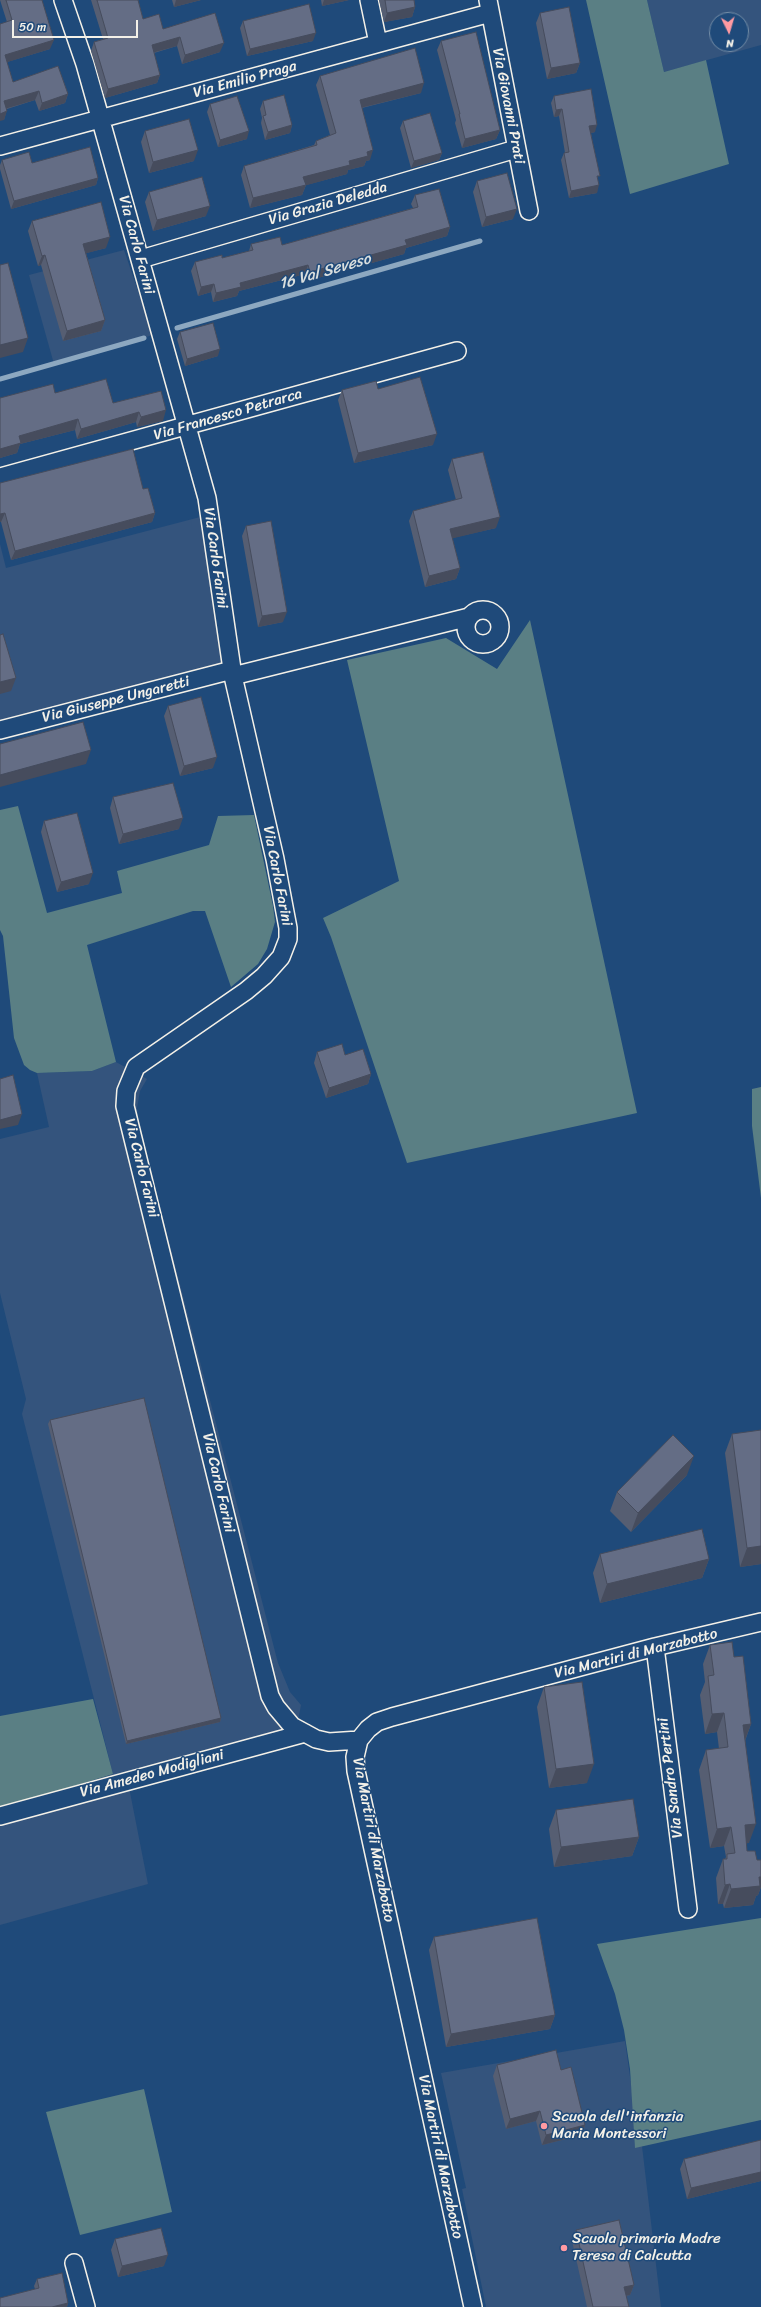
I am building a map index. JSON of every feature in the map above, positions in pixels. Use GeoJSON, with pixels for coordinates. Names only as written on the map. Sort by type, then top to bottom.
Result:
{"type":"FeatureCollection","features":[{"type":"Feature","properties":{"kind":"street","name":"Via Carlo Farini"},"geometry":{"type":"LineString","coordinates":[[63,0],[85,64],[207,498],[212,523],[232,673],[287,912],[288,939],[281,957],[264,976],[246,991],[136,1067],[126,1091],[125,1106],[265,1681],[276,1707],[292,1726],[316,1739],[329,1742],[359,1740]]}},
{"type":"Feature","properties":{"kind":"street"},"geometry":{"type":"LineString","coordinates":[[369,0],[378,43]]}},
{"type":"Feature","properties":{"kind":"street","name":"Via Emilio Praga"},"geometry":{"type":"LineString","coordinates":[[0,146],[378,43],[489,6]]}},
{"type":"Feature","properties":{"kind":"street","name":"Via Giovanni Prati"},"geometry":{"type":"LineString","coordinates":[[489,6],[529,211]]}},
{"type":"Feature","properties":{"kind":"street","name":"Via Grazia Deledda"},"geometry":{"type":"LineString","coordinates":[[141,259],[516,149]]}},
{"type":"Feature","properties":{"kind":"street","name":"Via Francesco Petrarca"},"geometry":{"type":"LineString","coordinates":[[0,476],[186,427],[457,351]]}},
{"type":"Feature","properties":{"kind":"street"},"geometry":{"type":"LineString","coordinates":[[485,610],[495,614],[501,625],[498,636],[489,643],[478,644],[469,636],[466,627],[469,617],[479,611],[485,610]]}},
{"type":"Feature","properties":{"kind":"street","name":"Via Giuseppe Ungaretti"},"geometry":{"type":"LineString","coordinates":[[0,730],[469,617]]}},
{"type":"Feature","properties":{"kind":"street","name":"Via Giuseppe Ungaretti"},"geometry":{"type":"LineString","coordinates":[[431,627],[469,636]]}},
{"type":"Feature","properties":{"kind":"street","name":"Via Martiri di Marzabotto"},"geometry":{"type":"LineString","coordinates":[[473,2307],[358,1778],[355,1757],[359,1740],[368,1728],[377,1722],[392,1717],[655,1647],[761,1622]]}},
{"type":"Feature","properties":{"kind":"street","name":"Via Sandro Pertini"},"geometry":{"type":"LineString","coordinates":[[655,1647],[688,1909]]}},
{"type":"Feature","properties":{"kind":"street","name":"Via Amedeo Modigliani"},"geometry":{"type":"LineString","coordinates":[[0,1816],[305,1733]]}},
{"type":"Feature","properties":{"kind":"street"},"geometry":{"type":"LineString","coordinates":[[74,2263],[86,2307]]}},
{"type":"Feature","properties":{"kind":"shaded area"},"geometry":{"type":"Polygon","coordinates":[[[647,0],[761,0],[761,45],[749,48],[749,12],[709,12],[709,52],[736,52],[664,72],[647,0]]]}},
{"type":"Feature","properties":{"kind":"shaded area"},"geometry":{"type":"Polygon","coordinates":[[[124,250],[153,335],[54,364],[29,275],[124,250]]]}},
{"type":"Feature","properties":{"kind":"shaded area"},"geometry":{"type":"Polygon","coordinates":[[[204,516],[227,664],[0,727],[0,544],[6,568],[204,516]]]}},
{"type":"Feature","properties":{"kind":"shaded area"},"geometry":{"type":"Polygon","coordinates":[[[116,1062],[147,1079],[140,1091],[137,1108],[139,1126],[278,1663],[290,1692],[301,1705],[296,1731],[127,1777],[148,1884],[0,1925],[0,1809],[113,1774],[22,1414],[26,1399],[0,1293],[0,1139],[49,1127],[37,1073],[92,1071],[116,1062]]]}},
{"type":"Feature","properties":{"kind":"shaded area"},"geometry":{"type":"Polygon","coordinates":[[[625,2041],[634,2105],[635,2147],[642,2146],[661,2307],[486,2307],[462,2189],[466,2188],[441,2073],[625,2041]]]}},
{"type":"Feature","properties":{"kind":"green space"},"geometry":{"type":"Polygon","coordinates":[[[586,0],[647,0],[664,72],[706,60],[729,164],[630,194],[586,0]]]}},
{"type":"Feature","properties":{"kind":"green space"},"geometry":{"type":"Polygon","coordinates":[[[530,620],[637,1113],[407,1163],[331,937],[323,918],[399,881],[347,660],[446,638],[497,669],[530,620]]]}},
{"type":"Feature","properties":{"kind":"green space"},"geometry":{"type":"Polygon","coordinates":[[[18,806],[47,913],[122,893],[117,871],[209,845],[218,816],[254,815],[275,922],[267,949],[258,964],[231,987],[205,911],[193,911],[87,945],[116,1062],[92,1071],[37,1073],[30,1070],[24,1065],[14,1038],[3,936],[0,930],[0,810],[18,806]]]}},
{"type":"Feature","properties":{"kind":"green space"},"geometry":{"type":"Polygon","coordinates":[[[761,1087],[761,1198],[752,1126],[752,1089],[761,1087]]]}},
{"type":"Feature","properties":{"kind":"green space"},"geometry":{"type":"Polygon","coordinates":[[[93,1699],[113,1774],[0,1809],[0,1716],[93,1699]]]}},
{"type":"Feature","properties":{"kind":"green space"},"geometry":{"type":"Polygon","coordinates":[[[761,1918],[761,2120],[635,2148],[630,2069],[624,2030],[615,1994],[597,1944],[761,1918]]]}},
{"type":"Feature","properties":{"kind":"green space"},"geometry":{"type":"Polygon","coordinates":[[[144,2089],[172,2212],[80,2235],[46,2112],[144,2089]]]}},
{"type":"Feature","properties":{"kind":"building"},"geometry":{"type":"Polygon","coordinates":[[[6,0],[42,0],[54,40],[5,55],[13,82],[58,66],[68,94],[42,103],[39,91],[4,101],[7,111],[0,114],[0,24],[12,20],[6,0]]]}},
{"type":"Feature","properties":{"kind":"building"},"geometry":{"type":"Polygon","coordinates":[[[97,0],[138,0],[143,19],[159,14],[163,29],[215,13],[224,43],[185,55],[180,37],[152,45],[160,75],[108,89],[94,42],[108,38],[97,0]]]}},
{"type":"Feature","properties":{"kind":"building"},"geometry":{"type":"Polygon","coordinates":[[[385,0],[414,0],[415,7],[387,13],[385,0]]]}},
{"type":"Feature","properties":{"kind":"building"},"geometry":{"type":"Polygon","coordinates":[[[309,4],[316,33],[250,49],[243,21],[309,4]]]}},
{"type":"Feature","properties":{"kind":"building"},"geometry":{"type":"Polygon","coordinates":[[[569,7],[580,63],[551,68],[540,13],[569,7]]]}},
{"type":"Feature","properties":{"kind":"building"},"geometry":{"type":"Polygon","coordinates":[[[476,32],[500,130],[465,139],[441,41],[476,32]]]}},
{"type":"Feature","properties":{"kind":"building"},"geometry":{"type":"Polygon","coordinates":[[[415,48],[424,83],[360,100],[373,150],[367,152],[368,156],[349,161],[350,165],[303,177],[306,185],[253,198],[244,166],[317,145],[316,141],[336,133],[320,76],[415,48]]]}},
{"type":"Feature","properties":{"kind":"building"},"geometry":{"type":"Polygon","coordinates":[[[591,89],[597,125],[589,126],[600,176],[597,176],[599,185],[571,191],[564,153],[569,152],[562,109],[556,110],[554,96],[591,89]]]}},
{"type":"Feature","properties":{"kind":"building"},"geometry":{"type":"Polygon","coordinates":[[[284,95],[292,125],[268,132],[263,116],[266,115],[263,101],[284,95]]]}},
{"type":"Feature","properties":{"kind":"building"},"geometry":{"type":"Polygon","coordinates":[[[237,96],[249,131],[220,140],[210,104],[237,96]]]}},
{"type":"Feature","properties":{"kind":"building"},"geometry":{"type":"Polygon","coordinates":[[[430,113],[442,153],[414,161],[403,121],[430,113]]]}},
{"type":"Feature","properties":{"kind":"building"},"geometry":{"type":"Polygon","coordinates":[[[189,119],[198,150],[153,162],[145,131],[189,119]]]}},
{"type":"Feature","properties":{"kind":"building"},"geometry":{"type":"Polygon","coordinates":[[[90,147],[98,178],[14,201],[2,160],[29,152],[32,163],[90,147]]]}},
{"type":"Feature","properties":{"kind":"building"},"geometry":{"type":"Polygon","coordinates":[[[507,173],[517,209],[486,217],[477,181],[507,173]]]}},
{"type":"Feature","properties":{"kind":"building"},"geometry":{"type":"Polygon","coordinates":[[[202,177],[210,206],[157,220],[149,192],[202,177]]]}},
{"type":"Feature","properties":{"kind":"building"},"geometry":{"type":"Polygon","coordinates":[[[439,189],[450,227],[405,240],[407,245],[310,272],[308,265],[240,283],[241,287],[216,293],[214,284],[201,287],[195,262],[222,255],[222,258],[253,250],[251,244],[280,237],[282,245],[418,207],[415,195],[439,189]]]}},
{"type":"Feature","properties":{"kind":"building"},"geometry":{"type":"Polygon","coordinates":[[[101,202],[110,237],[83,244],[105,320],[67,331],[45,255],[42,256],[32,221],[101,202]]]}},
{"type":"Feature","properties":{"kind":"building"},"geometry":{"type":"Polygon","coordinates":[[[8,263],[28,338],[0,345],[0,265],[8,263]]]}},
{"type":"Feature","properties":{"kind":"building"},"geometry":{"type":"Polygon","coordinates":[[[213,323],[220,349],[187,359],[180,332],[213,323]]]}},
{"type":"Feature","properties":{"kind":"building"},"geometry":{"type":"Polygon","coordinates":[[[420,377],[437,434],[358,453],[342,390],[376,381],[378,389],[420,377]]]}},
{"type":"Feature","properties":{"kind":"building"},"geometry":{"type":"Polygon","coordinates":[[[106,379],[113,403],[161,391],[166,410],[141,417],[139,412],[81,429],[78,419],[19,436],[21,443],[0,449],[0,398],[53,384],[55,393],[106,379]]]}},
{"type":"Feature","properties":{"kind":"building"},"geometry":{"type":"Polygon","coordinates":[[[133,449],[143,489],[148,488],[155,513],[15,551],[5,513],[0,514],[0,483],[133,449]]]}},
{"type":"Feature","properties":{"kind":"building"},"geometry":{"type":"Polygon","coordinates":[[[483,452],[500,517],[450,529],[460,568],[429,576],[413,511],[462,498],[452,459],[483,452]]]}},
{"type":"Feature","properties":{"kind":"building"},"geometry":{"type":"Polygon","coordinates":[[[271,521],[287,612],[262,616],[246,526],[271,521]]]}},
{"type":"Feature","properties":{"kind":"building"},"geometry":{"type":"Polygon","coordinates":[[[3,634],[16,678],[0,682],[0,635],[3,634]]]}},
{"type":"Feature","properties":{"kind":"building"},"geometry":{"type":"Polygon","coordinates":[[[201,697],[217,757],[184,766],[168,706],[201,697]]]}},
{"type":"Feature","properties":{"kind":"building"},"geometry":{"type":"Polygon","coordinates":[[[83,722],[91,750],[0,775],[0,744],[83,722]]]}},
{"type":"Feature","properties":{"kind":"building"},"geometry":{"type":"Polygon","coordinates":[[[173,783],[183,818],[123,834],[113,797],[173,783]]]}},
{"type":"Feature","properties":{"kind":"building"},"geometry":{"type":"Polygon","coordinates":[[[77,813],[93,873],[61,882],[44,821],[77,813]]]}},
{"type":"Feature","properties":{"kind":"building"},"geometry":{"type":"Polygon","coordinates":[[[342,1044],[345,1055],[363,1049],[371,1074],[329,1088],[317,1052],[342,1044]]]}},
{"type":"Feature","properties":{"kind":"building"},"geometry":{"type":"Polygon","coordinates":[[[13,1075],[22,1114],[0,1120],[0,1079],[13,1075]]]}},
{"type":"Feature","properties":{"kind":"building"},"geometry":{"type":"Polygon","coordinates":[[[144,1398],[221,1718],[127,1741],[50,1420],[144,1398]]]}},
{"type":"Feature","properties":{"kind":"building"},"geometry":{"type":"Polygon","coordinates":[[[761,1430],[761,1546],[747,1548],[732,1434],[761,1430]]]}},
{"type":"Feature","properties":{"kind":"building"},"geometry":{"type":"Polygon","coordinates":[[[673,1435],[694,1456],[638,1513],[617,1492],[673,1435]]]}},
{"type":"Feature","properties":{"kind":"building"},"geometry":{"type":"Polygon","coordinates":[[[702,1529],[709,1559],[607,1584],[600,1554],[702,1529]]]}},
{"type":"Feature","properties":{"kind":"building"},"geometry":{"type":"Polygon","coordinates":[[[732,1642],[734,1657],[743,1656],[751,1724],[743,1725],[756,1824],[745,1825],[747,1851],[755,1851],[757,1860],[761,1860],[761,1877],[759,1877],[760,1886],[731,1889],[730,1884],[725,1885],[723,1859],[727,1859],[727,1854],[735,1853],[731,1827],[717,1829],[706,1750],[728,1747],[724,1713],[712,1714],[708,1676],[714,1675],[710,1645],[732,1642]]]}},
{"type":"Feature","properties":{"kind":"building"},"geometry":{"type":"Polygon","coordinates":[[[582,1682],[594,1764],[556,1769],[544,1687],[582,1682]]]}},
{"type":"Feature","properties":{"kind":"building"},"geometry":{"type":"Polygon","coordinates":[[[633,1799],[639,1837],[561,1847],[556,1810],[633,1799]]]}},
{"type":"Feature","properties":{"kind":"building"},"geometry":{"type":"Polygon","coordinates":[[[537,1918],[555,2015],[451,2034],[434,1937],[537,1918]]]}},
{"type":"Feature","properties":{"kind":"building"},"geometry":{"type":"Polygon","coordinates":[[[556,2050],[561,2070],[571,2067],[585,2125],[546,2135],[540,2111],[510,2119],[497,2065],[556,2050]]]}},
{"type":"Feature","properties":{"kind":"building"},"geometry":{"type":"Polygon","coordinates":[[[761,2140],[761,2172],[691,2188],[684,2159],[761,2140]]]}},
{"type":"Feature","properties":{"kind":"building"},"geometry":{"type":"Polygon","coordinates":[[[619,2220],[634,2285],[624,2287],[629,2307],[593,2307],[576,2230],[619,2220]]]}},
{"type":"Feature","properties":{"kind":"building"},"geometry":{"type":"Polygon","coordinates":[[[161,2228],[168,2255],[122,2266],[115,2239],[161,2228]]]}},
{"type":"Feature","properties":{"kind":"building"},"geometry":{"type":"Polygon","coordinates":[[[62,2273],[68,2303],[52,2307],[0,2307],[0,2298],[39,2288],[37,2279],[62,2273]]]}},
{"type":"Feature","properties":{"kind":"waterway","name":"16 Val Seveso"},"geometry":{"type":"LineString","coordinates":[[177,328],[480,241]]}},
{"type":"Feature","properties":{"kind":"waterway","name":"16 Val Seveso"},"geometry":{"type":"LineString","coordinates":[[0,379],[144,338]]}},
{"type":"Feature","properties":{"kind":"place","name":"Scuola dell'infanzia Maria Montessori"},"geometry":{"type":"Point","coordinates":[544,2126]}},
{"type":"Feature","properties":{"kind":"place","name":"Scuola primaria Madre Teresa di Calcutta"},"geometry":{"type":"Point","coordinates":[564,2248]}}]}
